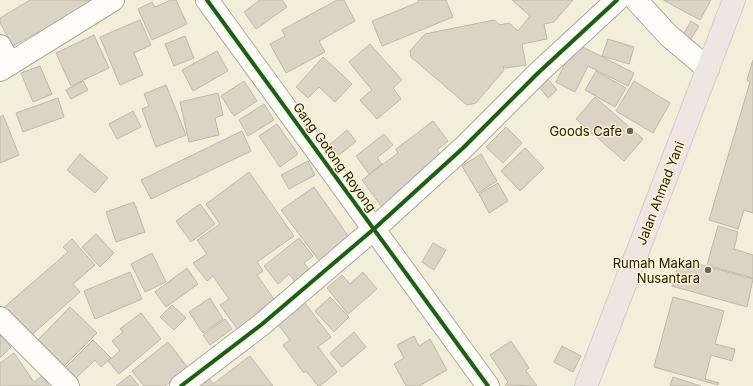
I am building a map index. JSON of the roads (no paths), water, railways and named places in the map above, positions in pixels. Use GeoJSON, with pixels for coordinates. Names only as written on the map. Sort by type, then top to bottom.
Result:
{"type":"FeatureCollection","features":[{"type":"Feature","properties":{"kind":"highway","name":"Jalan Ahmad Yani"},"geometry":{"type":"LineString","coordinates":[[586,386],[734,0]]}},
{"type":"Feature","properties":{"kind":"street"},"geometry":{"type":"LineString","coordinates":[[3,60],[112,0]]}},
{"type":"Feature","properties":{"kind":"street","name":"Gang Gotong Royong"},"geometry":{"type":"LineString","coordinates":[[207,0],[375,228],[488,386]]}},
{"type":"Feature","properties":{"kind":"street"},"geometry":{"type":"LineString","coordinates":[[180,386],[261,325],[375,228],[463,148],[538,73],[617,0]]}},
{"type":"Feature","properties":{"kind":"street"},"geometry":{"type":"LineString","coordinates":[[636,0],[668,35],[708,69]]}},
{"type":"Feature","properties":{"kind":"street"},"geometry":{"type":"LineString","coordinates":[[0,318],[68,386]]}},
{"type":"Feature","properties":{"kind":"place","name":"Goods Cafe"},"geometry":{"type":"Point","coordinates":[630,131]}},
{"type":"Feature","properties":{"kind":"place","name":"Rumah Makan Nusantara"},"geometry":{"type":"Point","coordinates":[708,270]}}]}
